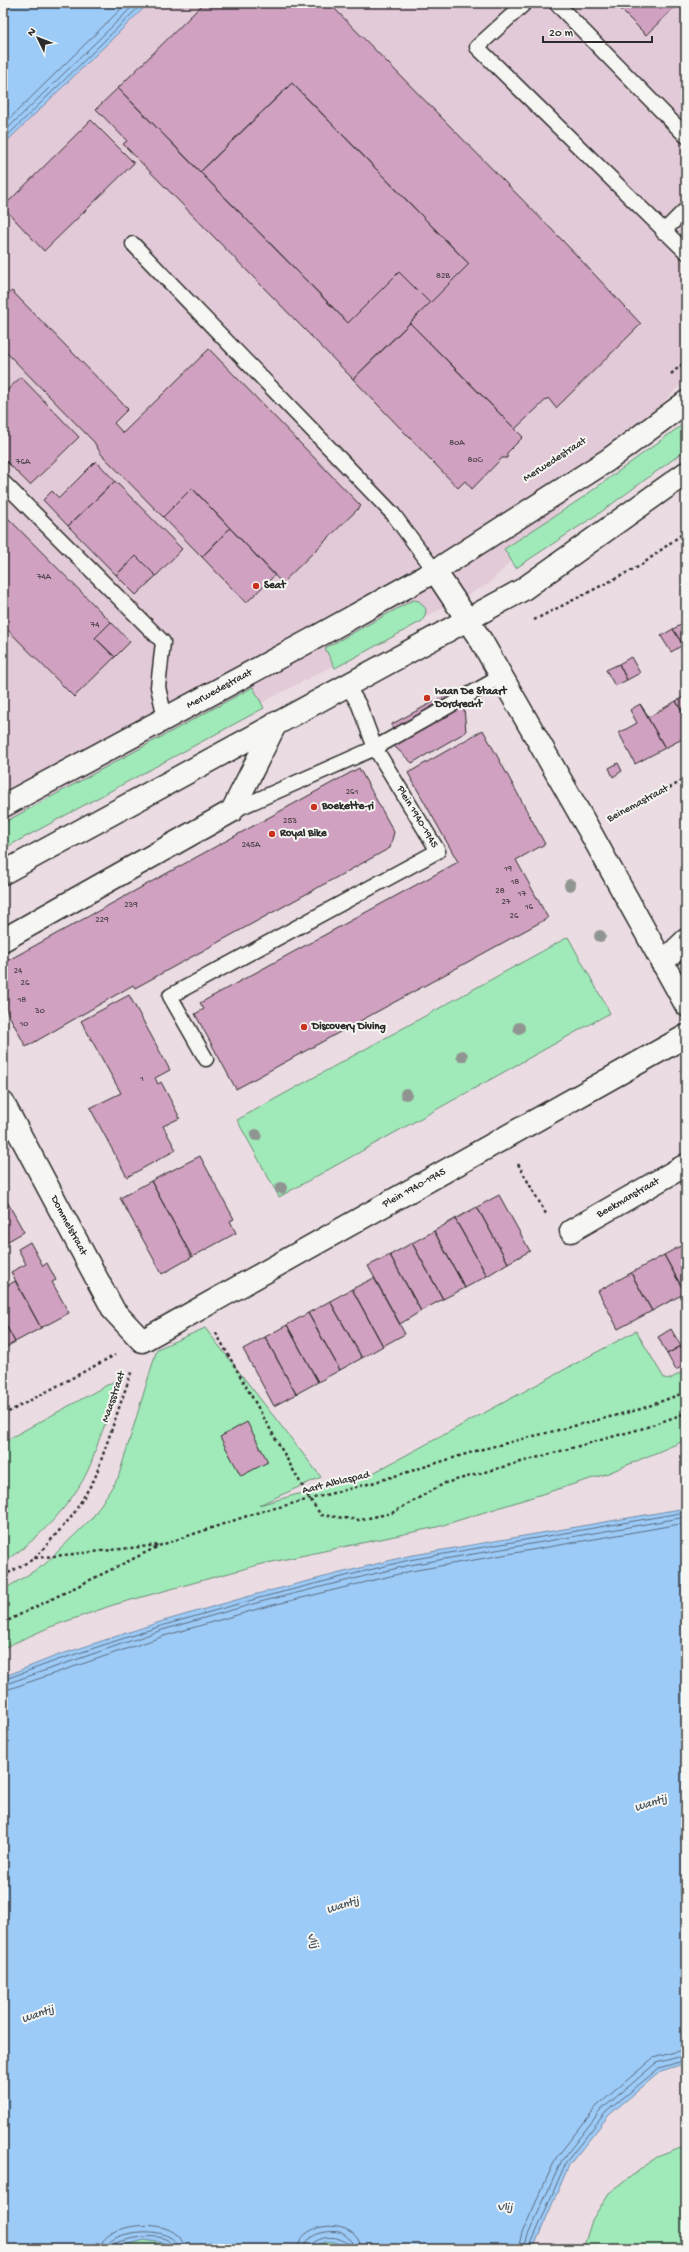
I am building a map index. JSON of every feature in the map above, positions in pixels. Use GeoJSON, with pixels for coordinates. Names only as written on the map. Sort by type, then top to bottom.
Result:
{"type":"FeatureCollection","features":[{"type":"Feature","properties":{"kind":"street","name":"Merwedestraat"},"geometry":{"type":"LineString","coordinates":[[3,806],[311,640],[435,571],[608,460],[686,402]]}},
{"type":"Feature","properties":{"kind":"street"},"geometry":{"type":"LineString","coordinates":[[3,873],[522,590],[686,473]]}},
{"type":"Feature","properties":{"kind":"street"},"geometry":{"type":"LineString","coordinates":[[435,571],[469,620],[502,676],[590,830],[686,1005]]}},
{"type":"Feature","properties":{"kind":"street"},"geometry":{"type":"LineString","coordinates":[[3,940],[232,811],[276,724]]}},
{"type":"Feature","properties":{"kind":"street"},"geometry":{"type":"LineString","coordinates":[[662,963],[686,940]]}},
{"type":"Feature","properties":{"kind":"street","name":"Plein 1940-1945"},"geometry":{"type":"LineString","coordinates":[[142,1341],[686,1036]]}},
{"type":"Feature","properties":{"kind":"street","name":"Dommelstraat"},"geometry":{"type":"LineString","coordinates":[[3,1103],[114,1311],[142,1341]]}},
{"type":"Feature","properties":{"kind":"street","name":"Beekmanstraat"},"geometry":{"type":"LineString","coordinates":[[571,1231],[686,1165]]}},
{"type":"Feature","properties":{"kind":"lane"},"geometry":{"type":"LineString","coordinates":[[525,3],[477,47],[663,232],[686,252]]}},
{"type":"Feature","properties":{"kind":"lane"},"geometry":{"type":"LineString","coordinates":[[556,3],[686,136]]}},
{"type":"Feature","properties":{"kind":"lane"},"geometry":{"type":"LineString","coordinates":[[663,232],[686,209]]}},
{"type":"Feature","properties":{"kind":"lane"},"geometry":{"type":"LineString","coordinates":[[133,244],[393,514],[435,571]]}},
{"type":"Feature","properties":{"kind":"lane"},"geometry":{"type":"LineString","coordinates":[[3,482],[163,642],[158,687],[165,718]]}},
{"type":"Feature","properties":{"kind":"lane"},"geometry":{"type":"LineString","coordinates":[[232,811],[375,748],[502,676]]}},
{"type":"Feature","properties":{"kind":"lane","name":"Plein 1940-1945"},"geometry":{"type":"LineString","coordinates":[[206,1059],[170,996],[438,851],[375,748],[359,704],[347,685]]}},
{"type":"Feature","properties":{"kind":"path"},"geometry":{"type":"LineString","coordinates":[[668,376],[686,362]]}},
{"type":"Feature","properties":{"kind":"path","name":"Beinemastraat"},"geometry":{"type":"LineString","coordinates":[[590,830],[686,779]]}},
{"type":"Feature","properties":{"kind":"path"},"geometry":{"type":"LineString","coordinates":[[503,1138],[555,1228],[571,1231]]}},
{"type":"Feature","properties":{"kind":"path"},"geometry":{"type":"LineString","coordinates":[[201,1307],[309,1498],[321,1514],[359,1520],[392,1513],[445,1483],[644,1428],[686,1413]]}},
{"type":"Feature","properties":{"kind":"path","name":"Maasstraat"},"geometry":{"type":"LineString","coordinates":[[3,1415],[142,1341]]}},
{"type":"Feature","properties":{"kind":"path","name":"Maasstraat"},"geometry":{"type":"LineString","coordinates":[[3,1576],[35,1558],[73,1515],[95,1478],[142,1341]]}},
{"type":"Feature","properties":{"kind":"path","name":"Aart Alblaspad"},"geometry":{"type":"LineString","coordinates":[[3,1624],[161,1544],[256,1513],[309,1498],[372,1483],[480,1450],[641,1409],[686,1392]]}},
{"type":"Feature","properties":{"kind":"path"},"geometry":{"type":"LineString","coordinates":[[35,1558],[161,1544]]}},
{"type":"Feature","properties":{"kind":"shaded area"},"geometry":{"type":"Polygon","coordinates":[[[3,3],[686,3],[686,379],[489,584],[3,838],[3,3]]]}},
{"type":"Feature","properties":{"kind":"green space"},"geometry":{"type":"Polygon","coordinates":[[[686,422],[686,450],[601,512],[516,568],[504,549],[582,498],[686,422]]]}},
{"type":"Feature","properties":{"kind":"green space"},"geometry":{"type":"Polygon","coordinates":[[[413,600],[419,601],[426,609],[425,616],[422,621],[335,668],[325,648],[413,600]]]}},
{"type":"Feature","properties":{"kind":"green space"},"geometry":{"type":"Polygon","coordinates":[[[253,687],[264,708],[3,849],[3,823],[253,687]]]}},
{"type":"Feature","properties":{"kind":"green space"},"geometry":{"type":"Polygon","coordinates":[[[568,937],[610,1013],[279,1197],[237,1120],[568,937]]]}},
{"type":"Feature","properties":{"kind":"green space"},"geometry":{"type":"Polygon","coordinates":[[[205,1328],[321,1477],[259,1505],[373,1473],[636,1331],[664,1378],[670,1379],[686,1370],[686,1440],[606,1474],[437,1527],[258,1565],[113,1605],[50,1627],[3,1648],[3,1590],[44,1565],[92,1518],[118,1478],[157,1349],[205,1328]]]}},
{"type":"Feature","properties":{"kind":"green space"},"geometry":{"type":"Polygon","coordinates":[[[120,1378],[114,1404],[82,1482],[52,1521],[28,1544],[3,1562],[3,1442],[120,1378]]]}},
{"type":"Feature","properties":{"kind":"green space"},"geometry":{"type":"Polygon","coordinates":[[[686,2146],[686,2249],[583,2249],[592,2220],[609,2193],[657,2157],[686,2146]]]}},
{"type":"Feature","properties":{"kind":"green space"},"geometry":{"type":"Polygon","coordinates":[[[144,2240],[165,2243],[171,2249],[110,2249],[144,2240]]]}},
{"type":"Feature","properties":{"kind":"green space"},"geometry":{"type":"Polygon","coordinates":[[[337,2241],[348,2249],[311,2249],[321,2242],[337,2241]]]}},
{"type":"Feature","properties":{"kind":"water"},"geometry":{"type":"Polygon","coordinates":[[[3,3],[149,3],[3,145],[3,3]]]}},
{"type":"Feature","properties":{"kind":"water"},"geometry":{"type":"Polygon","coordinates":[[[686,1508],[686,2063],[661,2071],[609,2115],[569,2165],[533,2249],[348,2249],[338,2243],[326,2242],[321,2243],[311,2249],[171,2249],[165,2243],[144,2240],[110,2249],[3,2249],[3,1677],[56,1656],[160,1622],[257,1594],[408,1556],[686,1508]]]}},
{"type":"Feature","properties":{"kind":"building"},"geometry":{"type":"Polygon","coordinates":[[[204,3],[329,3],[563,241],[641,324],[556,408],[548,398],[515,429],[410,323],[469,264],[292,83],[200,172],[118,88],[204,3]]]}},
{"type":"Feature","properties":{"kind":"building"},"geometry":{"type":"Polygon","coordinates":[[[614,3],[679,3],[646,35],[614,3]]]}},
{"type":"Feature","properties":{"kind":"building"},"geometry":{"type":"Polygon","coordinates":[[[292,83],[469,264],[430,303],[399,272],[348,323],[200,172],[292,83]]]}},
{"type":"Feature","properties":{"kind":"building"},"geometry":{"type":"Polygon","coordinates":[[[118,88],[348,323],[399,272],[430,303],[353,379],[123,144],[127,141],[96,109],[118,88]]]}},
{"type":"Feature","properties":{"kind":"building"},"geometry":{"type":"Polygon","coordinates":[[[91,120],[134,163],[44,251],[3,207],[91,120]]]}},
{"type":"Feature","properties":{"kind":"building"},"geometry":{"type":"Polygon","coordinates":[[[3,289],[8,294],[12,291],[128,409],[114,423],[123,433],[209,349],[361,506],[282,583],[192,488],[163,517],[101,454],[94,442],[3,349],[3,289]]]}},
{"type":"Feature","properties":{"kind":"building"},"geometry":{"type":"Polygon","coordinates":[[[410,323],[523,437],[507,453],[507,458],[502,458],[472,489],[465,481],[458,488],[353,379],[410,323]]]}},
{"type":"Feature","properties":{"kind":"building"},"geometry":{"type":"Polygon","coordinates":[[[21,377],[79,437],[30,485],[3,458],[3,394],[21,377]]]}},
{"type":"Feature","properties":{"kind":"building"},"geometry":{"type":"Polygon","coordinates":[[[96,461],[115,481],[68,526],[43,500],[52,491],[59,498],[96,461]]]}},
{"type":"Feature","properties":{"kind":"building"},"geometry":{"type":"Polygon","coordinates":[[[115,481],[182,549],[156,576],[136,556],[116,575],[68,526],[115,481]]]}},
{"type":"Feature","properties":{"kind":"building"},"geometry":{"type":"Polygon","coordinates":[[[192,488],[230,528],[202,557],[163,517],[192,488]]]}},
{"type":"Feature","properties":{"kind":"building"},"geometry":{"type":"Polygon","coordinates":[[[3,513],[111,622],[95,638],[115,657],[74,697],[3,625],[3,513]]]}},
{"type":"Feature","properties":{"kind":"building"},"geometry":{"type":"Polygon","coordinates":[[[230,528],[275,575],[246,603],[202,557],[230,528]]]}},
{"type":"Feature","properties":{"kind":"building"},"geometry":{"type":"Polygon","coordinates":[[[136,556],[156,576],[136,595],[116,575],[136,556]]]}},
{"type":"Feature","properties":{"kind":"building"},"geometry":{"type":"Polygon","coordinates":[[[111,622],[130,642],[115,657],[95,638],[111,622]]]}},
{"type":"Feature","properties":{"kind":"building"},"geometry":{"type":"Polygon","coordinates":[[[686,622],[686,643],[683,645],[673,629],[686,622]]]}},
{"type":"Feature","properties":{"kind":"building"},"geometry":{"type":"Polygon","coordinates":[[[673,629],[683,645],[671,652],[661,636],[673,629]]]}},
{"type":"Feature","properties":{"kind":"building"},"geometry":{"type":"Polygon","coordinates":[[[631,657],[640,673],[627,680],[619,664],[631,657]]]}},
{"type":"Feature","properties":{"kind":"building"},"geometry":{"type":"Polygon","coordinates":[[[619,664],[627,680],[615,686],[606,670],[619,664]]]}},
{"type":"Feature","properties":{"kind":"building"},"geometry":{"type":"Polygon","coordinates":[[[446,695],[464,707],[466,732],[412,763],[394,746],[392,724],[446,695]]]}},
{"type":"Feature","properties":{"kind":"building"},"geometry":{"type":"Polygon","coordinates":[[[686,696],[686,719],[676,701],[686,696]]]}},
{"type":"Feature","properties":{"kind":"building"},"geometry":{"type":"Polygon","coordinates":[[[676,701],[686,719],[686,737],[665,748],[640,704],[649,717],[676,701]]]}},
{"type":"Feature","properties":{"kind":"building"},"geometry":{"type":"Polygon","coordinates":[[[640,704],[665,748],[635,764],[619,733],[637,723],[630,710],[640,704]]]}},
{"type":"Feature","properties":{"kind":"building"},"geometry":{"type":"Polygon","coordinates":[[[483,730],[545,844],[516,860],[548,918],[236,1089],[195,1014],[204,1009],[200,1003],[458,862],[408,773],[483,730]]]}},
{"type":"Feature","properties":{"kind":"building"},"geometry":{"type":"Polygon","coordinates":[[[618,763],[622,771],[613,777],[609,768],[618,763]]]}},
{"type":"Feature","properties":{"kind":"building"},"geometry":{"type":"Polygon","coordinates":[[[359,768],[394,832],[390,848],[135,988],[133,985],[26,1047],[3,1004],[3,967],[7,965],[5,962],[359,768]]]}},
{"type":"Feature","properties":{"kind":"building"},"geometry":{"type":"Polygon","coordinates":[[[129,995],[170,1070],[155,1078],[158,1084],[161,1082],[180,1118],[163,1126],[176,1150],[127,1177],[90,1108],[121,1093],[81,1021],[129,995]]]}},
{"type":"Feature","properties":{"kind":"building"},"geometry":{"type":"Polygon","coordinates":[[[200,1156],[234,1219],[230,1221],[236,1233],[192,1257],[151,1181],[200,1156]]]}},
{"type":"Feature","properties":{"kind":"building"},"geometry":{"type":"Polygon","coordinates":[[[151,1181],[192,1257],[162,1274],[120,1198],[151,1181]]]}},
{"type":"Feature","properties":{"kind":"building"},"geometry":{"type":"Polygon","coordinates":[[[3,1194],[9,1205],[3,1209],[3,1194]]]}},
{"type":"Feature","properties":{"kind":"building"},"geometry":{"type":"Polygon","coordinates":[[[499,1195],[530,1251],[508,1263],[477,1207],[499,1195]]]}},
{"type":"Feature","properties":{"kind":"building"},"geometry":{"type":"Polygon","coordinates":[[[9,1205],[24,1232],[3,1244],[3,1209],[9,1205]]]}},
{"type":"Feature","properties":{"kind":"building"},"geometry":{"type":"Polygon","coordinates":[[[477,1207],[508,1263],[487,1276],[455,1219],[477,1207]]]}},
{"type":"Feature","properties":{"kind":"building"},"geometry":{"type":"Polygon","coordinates":[[[455,1219],[487,1276],[465,1288],[434,1231],[455,1219]]]}},
{"type":"Feature","properties":{"kind":"building"},"geometry":{"type":"Polygon","coordinates":[[[434,1231],[465,1288],[443,1299],[412,1243],[434,1231]]]}},
{"type":"Feature","properties":{"kind":"building"},"geometry":{"type":"Polygon","coordinates":[[[30,1242],[43,1266],[47,1263],[56,1280],[52,1282],[69,1313],[41,1328],[11,1272],[26,1264],[18,1249],[30,1242]]]}},
{"type":"Feature","properties":{"kind":"building"},"geometry":{"type":"Polygon","coordinates":[[[412,1243],[443,1299],[421,1311],[390,1255],[412,1243]]]}},
{"type":"Feature","properties":{"kind":"building"},"geometry":{"type":"Polygon","coordinates":[[[686,1243],[686,1292],[685,1293],[664,1255],[686,1243]]]}},
{"type":"Feature","properties":{"kind":"building"},"geometry":{"type":"Polygon","coordinates":[[[390,1255],[421,1311],[400,1324],[368,1266],[390,1255]]]}},
{"type":"Feature","properties":{"kind":"building"},"geometry":{"type":"Polygon","coordinates":[[[664,1255],[685,1293],[652,1311],[631,1273],[664,1255]]]}},
{"type":"Feature","properties":{"kind":"building"},"geometry":{"type":"Polygon","coordinates":[[[631,1273],[652,1311],[618,1329],[598,1291],[631,1273]]]}},
{"type":"Feature","properties":{"kind":"building"},"geometry":{"type":"Polygon","coordinates":[[[374,1278],[405,1334],[383,1346],[352,1289],[374,1278]]]}},
{"type":"Feature","properties":{"kind":"building"},"geometry":{"type":"Polygon","coordinates":[[[15,1281],[41,1328],[15,1342],[3,1320],[3,1288],[15,1281]]]}},
{"type":"Feature","properties":{"kind":"building"},"geometry":{"type":"Polygon","coordinates":[[[352,1289],[383,1346],[362,1358],[330,1301],[352,1289]]]}},
{"type":"Feature","properties":{"kind":"building"},"geometry":{"type":"Polygon","coordinates":[[[330,1301],[362,1358],[340,1370],[308,1313],[330,1301]]]}},
{"type":"Feature","properties":{"kind":"building"},"geometry":{"type":"Polygon","coordinates":[[[308,1313],[340,1370],[318,1382],[287,1325],[308,1313]]]}},
{"type":"Feature","properties":{"kind":"building"},"geometry":{"type":"Polygon","coordinates":[[[3,1320],[15,1342],[3,1349],[3,1320]]]}},
{"type":"Feature","properties":{"kind":"building"},"geometry":{"type":"Polygon","coordinates":[[[287,1325],[318,1382],[296,1394],[265,1337],[287,1325]]]}},
{"type":"Feature","properties":{"kind":"building"},"geometry":{"type":"Polygon","coordinates":[[[671,1329],[681,1346],[667,1354],[658,1337],[671,1329]]]}},
{"type":"Feature","properties":{"kind":"building"},"geometry":{"type":"Polygon","coordinates":[[[265,1337],[296,1394],[274,1406],[243,1349],[265,1337]]]}},
{"type":"Feature","properties":{"kind":"building"},"geometry":{"type":"Polygon","coordinates":[[[681,1346],[686,1356],[686,1364],[676,1370],[667,1354],[681,1346]]]}},
{"type":"Feature","properties":{"kind":"building"},"geometry":{"type":"Polygon","coordinates":[[[247,1422],[268,1462],[241,1476],[220,1437],[247,1422]]]}},
{"type":"Feature","properties":{"kind":"place","name":"Seat"},"geometry":{"type":"Point","coordinates":[256,586]}},
{"type":"Feature","properties":{"kind":"place","name":"haan De Staart Dordrecht"},"geometry":{"type":"Point","coordinates":[427,698]}},
{"type":"Feature","properties":{"kind":"place","name":"Boekette-ri"},"geometry":{"type":"Point","coordinates":[314,807]}},
{"type":"Feature","properties":{"kind":"place","name":"Royal Bike"},"geometry":{"type":"Point","coordinates":[272,834]}},
{"type":"Feature","properties":{"kind":"place","name":"Discovery Diving"},"geometry":{"type":"Point","coordinates":[304,1027]}},
{"type":"Feature","properties":{"kind":"water label","name":"Wantij"},"geometry":{"type":"Point","coordinates":[651,1804]}},
{"type":"Feature","properties":{"kind":"water label","name":"Wantij"},"geometry":{"type":"Point","coordinates":[343,1906]}},
{"type":"Feature","properties":{"kind":"water label","name":"Vlij"},"geometry":{"type":"Point","coordinates":[312,1941]}},
{"type":"Feature","properties":{"kind":"water label","name":"Wantij"},"geometry":{"type":"Point","coordinates":[38,2015]}},
{"type":"Feature","properties":{"kind":"water label","name":"Vlij"},"geometry":{"type":"Point","coordinates":[505,2208]}}]}
